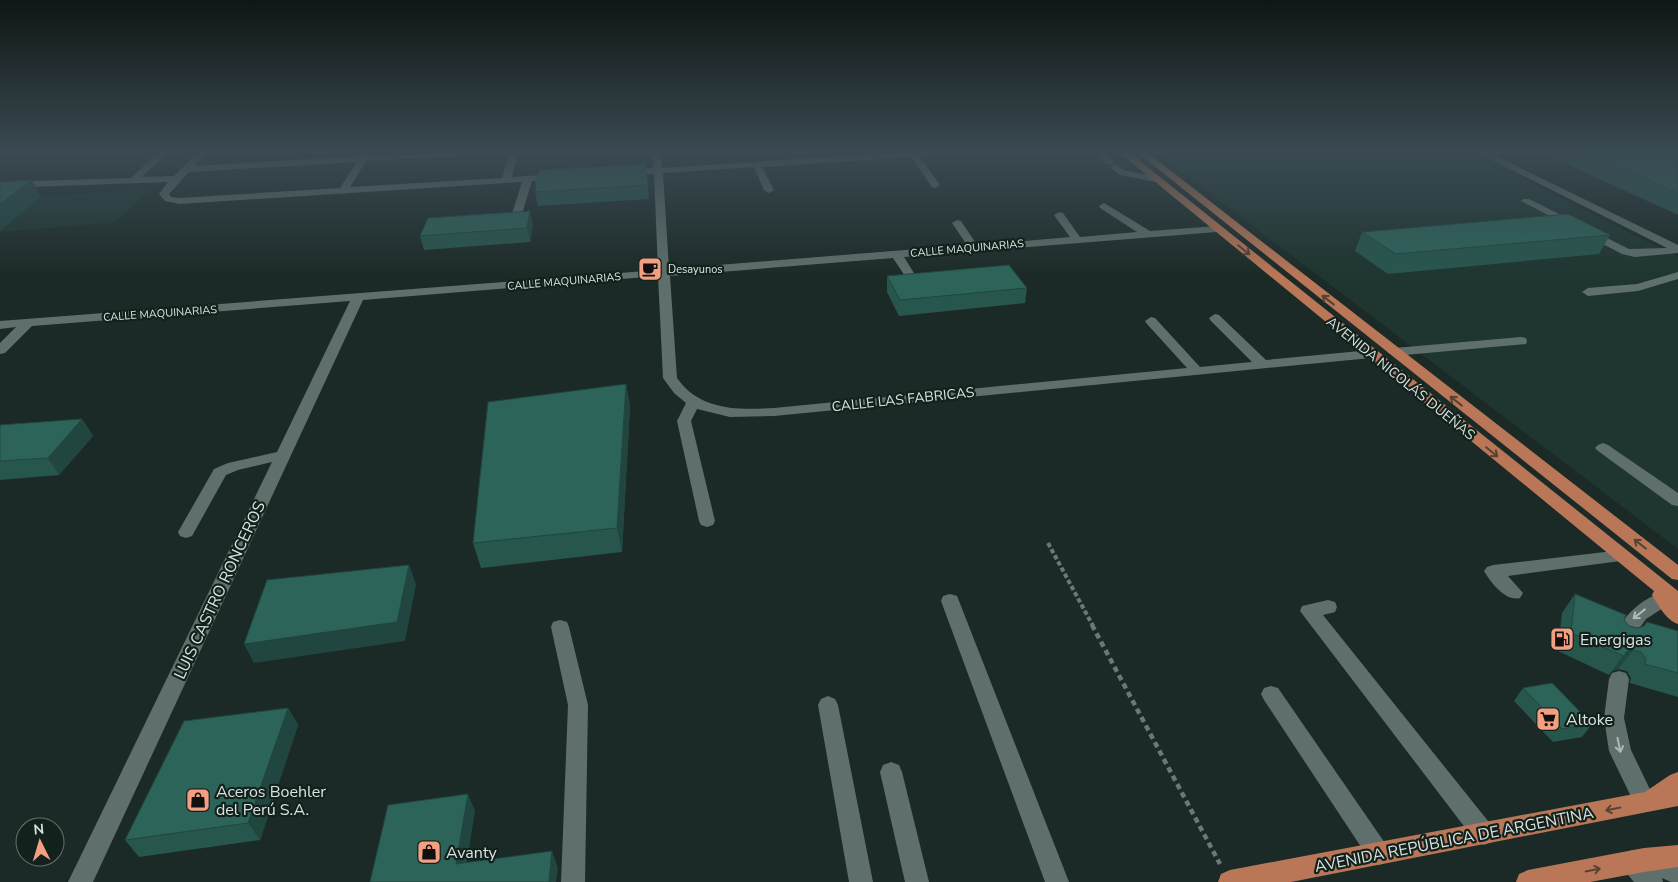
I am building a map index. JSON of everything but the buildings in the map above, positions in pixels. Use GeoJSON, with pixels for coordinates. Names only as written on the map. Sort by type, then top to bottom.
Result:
{"type":"FeatureCollection","features":[{"type":"Feature","properties":{"kind":"main road","name":"AVENIDA NICOLÁS DUEÑAS"},"geometry":{"type":"LineString","coordinates":[[1174,194],[1627,560],[1671,600],[1678,617]]}},
{"type":"Feature","properties":{"kind":"main road","name":"AVENIDA NICOLÁS DUEÑAS"},"geometry":{"type":"LineString","coordinates":[[1195,194],[1678,574]]}},
{"type":"Feature","properties":{"kind":"main road"},"geometry":{"type":"LineString","coordinates":[[1645,802],[1678,782]]}},
{"type":"Feature","properties":{"kind":"main road","name":"AVENIDA REPÚBLICA DE ARGENTINA"},"geometry":{"type":"LineString","coordinates":[[1228,878],[1379,854],[1678,796]]}},
{"type":"Feature","properties":{"kind":"main road"},"geometry":{"type":"LineString","coordinates":[[1528,882],[1642,868],[1678,856]]}},
{"type":"Feature","properties":{"kind":"street"},"geometry":{"type":"LineString","coordinates":[[164,194],[168,199],[179,201],[292,194]]}},
{"type":"Feature","properties":{"kind":"street"},"geometry":{"type":"LineString","coordinates":[[516,217],[523,194]]}},
{"type":"Feature","properties":{"kind":"street","name":"CALLE LAS FABRICAS"},"geometry":{"type":"LineString","coordinates":[[659,194],[670,378],[674,387],[694,402],[728,412],[751,414],[1371,354]]}},
{"type":"Feature","properties":{"kind":"street"},"geometry":{"type":"LineString","coordinates":[[1565,194],[1678,250]]}},
{"type":"Feature","properties":{"kind":"street"},"geometry":{"type":"LineString","coordinates":[[1526,201],[1626,252],[1635,254],[1678,250]]}},
{"type":"Feature","properties":{"kind":"street"},"geometry":{"type":"LineString","coordinates":[[1104,206],[1147,234]]}},
{"type":"Feature","properties":{"kind":"street"},"geometry":{"type":"LineString","coordinates":[[1059,215],[1077,240]]}},
{"type":"Feature","properties":{"kind":"street"},"geometry":{"type":"LineString","coordinates":[[957,224],[974,248]]}},
{"type":"Feature","properties":{"kind":"street","name":"CALLE MAQUINARIAS"},"geometry":{"type":"LineString","coordinates":[[0,325],[1217,229]]}},
{"type":"Feature","properties":{"kind":"street"},"geometry":{"type":"LineString","coordinates":[[1658,239],[1678,237]]}},
{"type":"Feature","properties":{"kind":"street"},"geometry":{"type":"LineString","coordinates":[[896,254],[913,280],[926,283],[935,282]]}},
{"type":"Feature","properties":{"kind":"street"},"geometry":{"type":"LineString","coordinates":[[1588,292],[1638,287],[1678,275]]}},
{"type":"Feature","properties":{"kind":"street","name":"LUIS CASTRO RONCEROS"},"geometry":{"type":"LineString","coordinates":[[80,882],[358,297]]}},
{"type":"Feature","properties":{"kind":"street"},"geometry":{"type":"LineString","coordinates":[[1215,318],[1262,364]]}},
{"type":"Feature","properties":{"kind":"street"},"geometry":{"type":"LineString","coordinates":[[1151,321],[1197,371]]}},
{"type":"Feature","properties":{"kind":"street"},"geometry":{"type":"LineString","coordinates":[[0,350],[28,323]]}},
{"type":"Feature","properties":{"kind":"street"},"geometry":{"type":"LineString","coordinates":[[1394,352],[1521,340]]}},
{"type":"Feature","properties":{"kind":"street"},"geometry":{"type":"LineString","coordinates":[[694,402],[684,421],[707,521]]}},
{"type":"Feature","properties":{"kind":"street"},"geometry":{"type":"LineString","coordinates":[[1603,448],[1678,501]]}},
{"type":"Feature","properties":{"kind":"street"},"geometry":{"type":"LineString","coordinates":[[186,532],[220,472],[233,466],[283,455]]}},
{"type":"Feature","properties":{"kind":"street"},"geometry":{"type":"LineString","coordinates":[[1514,593],[1493,571],[1627,560]]}},
{"type":"Feature","properties":{"kind":"street"},"geometry":{"type":"LineString","coordinates":[[1622,638],[1633,619],[1648,607],[1671,600]]}},
{"type":"Feature","properties":{"kind":"street"},"geometry":{"type":"LineString","coordinates":[[950,601],[1057,882]]}},
{"type":"Feature","properties":{"kind":"street"},"geometry":{"type":"LineString","coordinates":[[1328,607],[1309,611],[1484,834]]}},
{"type":"Feature","properties":{"kind":"street"},"geometry":{"type":"LineString","coordinates":[[560,627],[578,705],[573,882]]}},
{"type":"Feature","properties":{"kind":"street"},"geometry":{"type":"LineString","coordinates":[[1619,679],[1614,718],[1620,752],[1645,802]]}},
{"type":"Feature","properties":{"kind":"street"},"geometry":{"type":"LineString","coordinates":[[1271,694],[1379,854]]}},
{"type":"Feature","properties":{"kind":"street"},"geometry":{"type":"LineString","coordinates":[[828,705],[860,882]]}},
{"type":"Feature","properties":{"kind":"street"},"geometry":{"type":"LineString","coordinates":[[891,772],[916,882]]}},
{"type":"Feature","properties":{"kind":"street"},"geometry":{"type":"LineString","coordinates":[[1642,868],[1678,873]]}},
{"type":"Feature","properties":{"kind":"path"},"geometry":{"type":"LineString","coordinates":[[1048,543],[1228,878]]}},
{"type":"Feature","properties":{"kind":"shaded area"},"geometry":{"type":"Polygon","coordinates":[[[73,194],[145,194],[114,223],[0,232],[0,199],[73,194]]]}},
{"type":"Feature","properties":{"kind":"shaded area"},"geometry":{"type":"Polygon","coordinates":[[[1211,194],[1552,194],[1678,257],[1678,549],[1211,194]]]}},
{"type":"Feature","properties":{"kind":"place","name":"Desayunos"},"geometry":{"type":"Point","coordinates":[650,269]}},
{"type":"Feature","properties":{"kind":"place","name":"Energigas"},"geometry":{"type":"Point","coordinates":[1562,639]}},
{"type":"Feature","properties":{"kind":"place","name":"Altoke"},"geometry":{"type":"Point","coordinates":[1548,719]}},
{"type":"Feature","properties":{"kind":"place","name":"Aceros Boehler del Perú S.A."},"geometry":{"type":"Point","coordinates":[198,800]}},
{"type":"Feature","properties":{"kind":"place","name":"Avanty"},"geometry":{"type":"Point","coordinates":[429,852]}}]}
